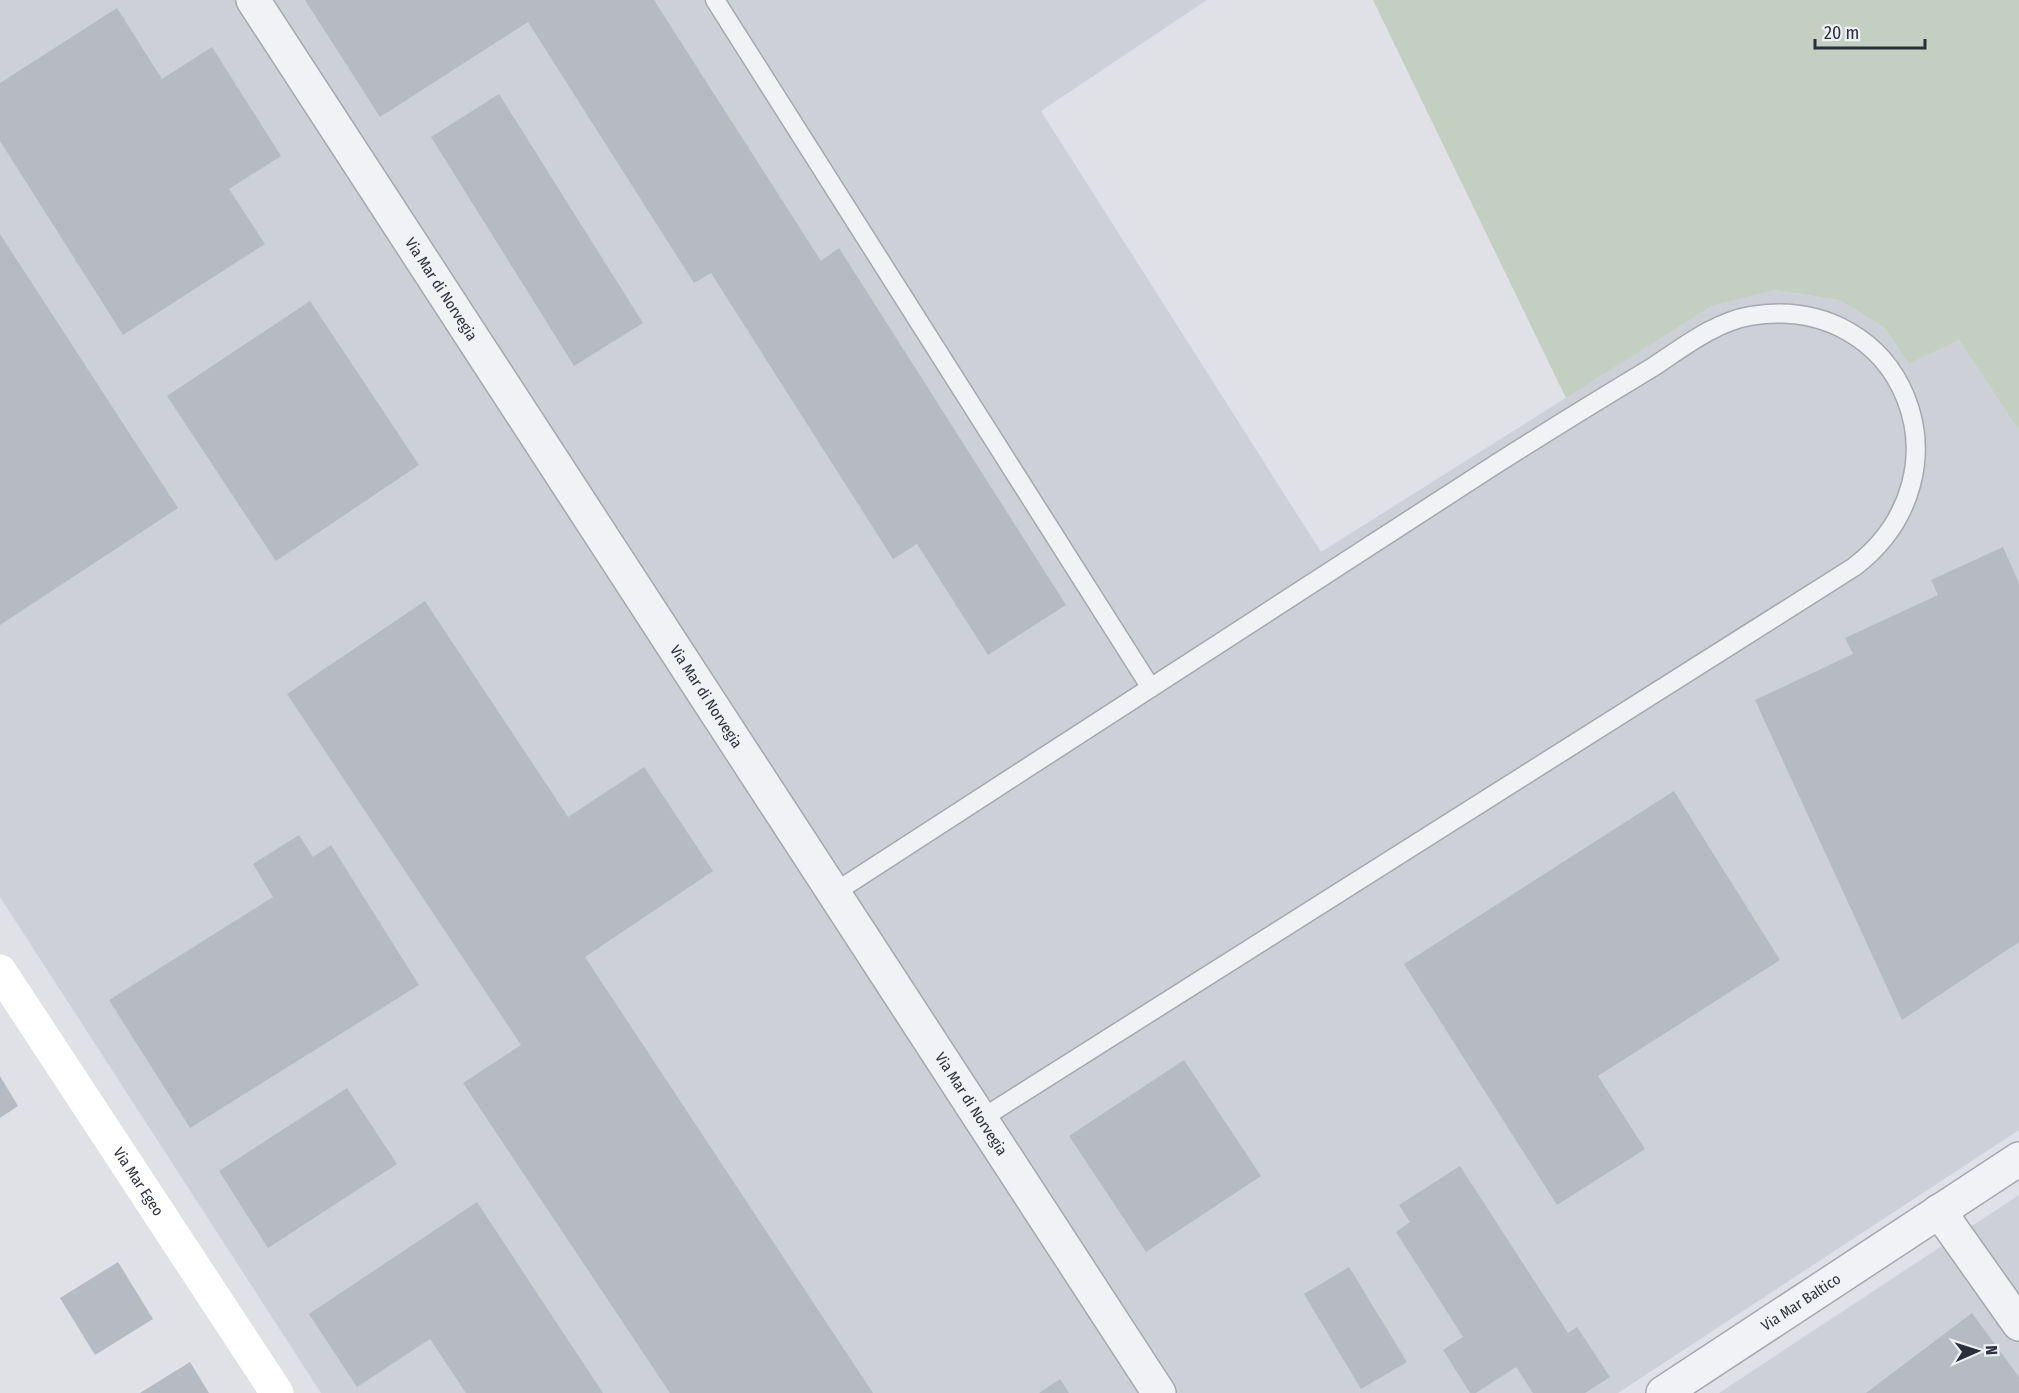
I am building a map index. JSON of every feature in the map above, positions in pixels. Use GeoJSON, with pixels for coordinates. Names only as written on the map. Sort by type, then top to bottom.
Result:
{"type":"FeatureCollection","features":[{"type":"Feature","properties":{"kind":"street","name":"Via Mar di Norvegia"},"geometry":{"type":"LineString","coordinates":[[254,0],[1159,1393]]}},
{"type":"Feature","properties":{"kind":"street","name":"Via Mar Egeo"},"geometry":{"type":"LineString","coordinates":[[0,971],[277,1393]]}},
{"type":"Feature","properties":{"kind":"street","name":"Via Mar Baltico"},"geometry":{"type":"LineString","coordinates":[[1663,1393],[2019,1159]]}},
{"type":"Feature","properties":{"kind":"street"},"geometry":{"type":"LineString","coordinates":[[1939,1211],[2019,1324]]}},
{"type":"Feature","properties":{"kind":"lane"},"geometry":{"type":"LineString","coordinates":[[715,0],[1151,688]]}},
{"type":"Feature","properties":{"kind":"lane"},"geometry":{"type":"LineString","coordinates":[[834,893],[1546,432],[1713,330],[1745,317],[1776,313],[1806,315],[1841,327],[1870,347],[1891,370],[1906,398],[1916,436],[1915,476],[1900,517],[1874,552],[1854,567],[981,1119]]}},
{"type":"Feature","properties":{"kind":"shaded area"},"geometry":{"type":"Polygon","coordinates":[[[0,0],[1207,0],[1041,111],[1321,552],[1712,306],[1775,290],[1839,300],[1884,327],[1909,364],[1959,340],[2019,431],[2019,1130],[1618,1393],[321,1393],[0,897],[0,0]]]}},
{"type":"Feature","properties":{"kind":"shaded area"},"geometry":{"type":"Polygon","coordinates":[[[2019,1195],[2019,1393],[1719,1393],[2019,1195]]]}},
{"type":"Feature","properties":{"kind":"green space"},"geometry":{"type":"Polygon","coordinates":[[[1373,0],[2019,0],[2019,431],[1959,340],[1909,364],[1884,327],[1839,300],[1775,290],[1712,306],[1566,398],[1373,0]]]}},
{"type":"Feature","properties":{"kind":"building"},"geometry":{"type":"Polygon","coordinates":[[[305,0],[654,0],[821,261],[839,248],[1066,605],[988,655],[917,544],[893,559],[711,273],[694,283],[528,22],[380,117],[305,0]]]}},
{"type":"Feature","properties":{"kind":"building"},"geometry":{"type":"Polygon","coordinates":[[[117,8],[162,79],[212,47],[281,156],[229,189],[265,244],[123,335],[0,141],[0,83],[117,8]]]}},
{"type":"Feature","properties":{"kind":"building"},"geometry":{"type":"Polygon","coordinates":[[[499,94],[643,323],[574,366],[431,137],[499,94]]]}},
{"type":"Feature","properties":{"kind":"building"},"geometry":{"type":"Polygon","coordinates":[[[0,234],[178,508],[0,625],[0,234]]]}},
{"type":"Feature","properties":{"kind":"building"},"geometry":{"type":"Polygon","coordinates":[[[310,301],[419,465],[276,561],[167,396],[310,301]]]}},
{"type":"Feature","properties":{"kind":"building"},"geometry":{"type":"Polygon","coordinates":[[[2003,547],[2019,583],[2019,942],[1902,1020],[1755,700],[1853,654],[1845,638],[1938,595],[1931,580],[2003,547]]]}},
{"type":"Feature","properties":{"kind":"building"},"geometry":{"type":"Polygon","coordinates":[[[425,601],[568,817],[644,767],[713,871],[585,957],[873,1393],[670,1393],[463,1083],[521,1045],[287,694],[425,601]]]}},
{"type":"Feature","properties":{"kind":"building"},"geometry":{"type":"Polygon","coordinates":[[[1674,791],[1780,960],[1598,1076],[1645,1149],[1557,1205],[1404,964],[1674,791]]]}},
{"type":"Feature","properties":{"kind":"building"},"geometry":{"type":"Polygon","coordinates":[[[299,835],[313,857],[331,845],[419,985],[190,1128],[109,1000],[273,897],[253,864],[299,835]]]}},
{"type":"Feature","properties":{"kind":"building"},"geometry":{"type":"Polygon","coordinates":[[[1184,1060],[1261,1176],[1146,1252],[1069,1136],[1184,1060]]]}},
{"type":"Feature","properties":{"kind":"building"},"geometry":{"type":"Polygon","coordinates":[[[0,1076],[18,1106],[0,1118],[0,1076]]]}},
{"type":"Feature","properties":{"kind":"building"},"geometry":{"type":"Polygon","coordinates":[[[347,1088],[397,1164],[268,1248],[219,1171],[347,1088]]]}},
{"type":"Feature","properties":{"kind":"building"},"geometry":{"type":"Polygon","coordinates":[[[1460,1166],[1568,1333],[1577,1327],[1610,1377],[1585,1393],[1533,1393],[1516,1367],[1476,1393],[1470,1393],[1443,1350],[1463,1337],[1396,1232],[1410,1222],[1399,1205],[1460,1166]]]}},
{"type":"Feature","properties":{"kind":"building"},"geometry":{"type":"Polygon","coordinates":[[[477,1202],[603,1393],[466,1393],[430,1339],[357,1387],[309,1314],[477,1202]]]}},
{"type":"Feature","properties":{"kind":"building"},"geometry":{"type":"Polygon","coordinates":[[[118,1262],[153,1319],[95,1355],[60,1298],[118,1262]]]}},
{"type":"Feature","properties":{"kind":"building"},"geometry":{"type":"Polygon","coordinates":[[[1349,1267],[1407,1362],[1361,1389],[1304,1294],[1349,1267]]]}},
{"type":"Feature","properties":{"kind":"building"},"geometry":{"type":"Polygon","coordinates":[[[1972,1313],[2019,1377],[2019,1393],[1866,1393],[1972,1313]]]}},
{"type":"Feature","properties":{"kind":"building"},"geometry":{"type":"Polygon","coordinates":[[[190,1362],[209,1393],[140,1393],[190,1362]]]}},
{"type":"Feature","properties":{"kind":"building"},"geometry":{"type":"Polygon","coordinates":[[[1060,1379],[1069,1393],[1039,1393],[1060,1379]]]}}]}
